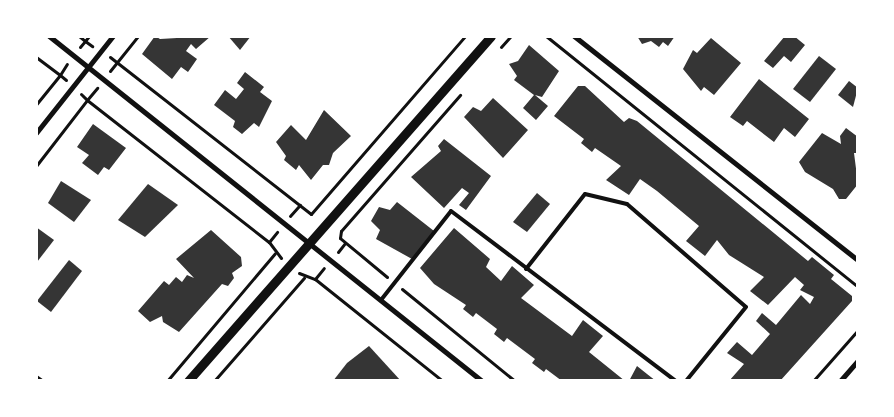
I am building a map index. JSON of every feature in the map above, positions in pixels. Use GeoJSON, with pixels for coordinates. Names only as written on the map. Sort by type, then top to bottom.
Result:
{"type":"FeatureCollection","features":[{"type":"Feature","properties":{"kind":"street"},"geometry":{"type":"LineString","coordinates":[[49,36],[482,381]]}},
{"type":"Feature","properties":{"kind":"street"},"geometry":{"type":"LineString","coordinates":[[36,133],[113,36]]}},
{"type":"Feature","properties":{"kind":"street"},"geometry":{"type":"LineString","coordinates":[[188,381],[308,242],[491,36]]}},
{"type":"Feature","properties":{"kind":"street"},"geometry":{"type":"LineString","coordinates":[[574,36],[858,260]]}},
{"type":"Feature","properties":{"kind":"street"},"geometry":{"type":"LineString","coordinates":[[840,381],[858,360]]}},
{"type":"Feature","properties":{"kind":"lane"},"geometry":{"type":"LineString","coordinates":[[526,269],[585,194],[627,204],[746,307],[686,381]]}},
{"type":"Feature","properties":{"kind":"lane"},"geometry":{"type":"LineString","coordinates":[[381,300],[451,211],[676,381]]}},
{"type":"Feature","properties":{"kind":"path"},"geometry":{"type":"LineString","coordinates":[[78,36],[85,41],[89,36]]}},
{"type":"Feature","properties":{"kind":"path"},"geometry":{"type":"LineString","coordinates":[[138,36],[118,62],[311,214],[465,36]]}},
{"type":"Feature","properties":{"kind":"path"},"geometry":{"type":"LineString","coordinates":[[498,51],[511,36]]}},
{"type":"Feature","properties":{"kind":"path"},"geometry":{"type":"LineString","coordinates":[[546,36],[858,287]]}},
{"type":"Feature","properties":{"kind":"path"},"geometry":{"type":"LineString","coordinates":[[36,57],[60,75],[36,105]]}},
{"type":"Feature","properties":{"kind":"path"},"geometry":{"type":"LineString","coordinates":[[465,89],[342,231],[340,238],[515,381]]}},
{"type":"Feature","properties":{"kind":"path"},"geometry":{"type":"LineString","coordinates":[[36,166],[88,100],[269,242],[275,253],[167,381]]}},
{"type":"Feature","properties":{"kind":"path"},"geometry":{"type":"LineString","coordinates":[[214,381],[304,278],[315,279],[442,381]]}},
{"type":"Feature","properties":{"kind":"path"},"geometry":{"type":"LineString","coordinates":[[813,381],[858,330]]}},
{"type":"Feature","properties":{"kind":"path"},"geometry":{"type":"LineString","coordinates":[[36,376],[42,381]]}},
{"type":"Feature","properties":{"kind":"building"},"geometry":{"type":"Polygon","coordinates":[[[155,36],[160,39],[211,36],[196,49],[191,44],[186,51],[197,59],[188,72],[181,67],[172,79],[142,54],[155,36]]]}},
{"type":"Feature","properties":{"kind":"building"},"geometry":{"type":"Polygon","coordinates":[[[228,36],[251,36],[240,50],[228,36]]]}},
{"type":"Feature","properties":{"kind":"building"},"geometry":{"type":"Polygon","coordinates":[[[637,36],[675,36],[668,46],[663,42],[659,47],[651,41],[642,44],[637,36]]]}},
{"type":"Feature","properties":{"kind":"building"},"geometry":{"type":"Polygon","coordinates":[[[785,36],[794,36],[805,45],[791,62],[784,56],[773,68],[764,61],[785,36]]]}},
{"type":"Feature","properties":{"kind":"building"},"geometry":{"type":"Polygon","coordinates":[[[711,38],[741,63],[714,95],[704,87],[701,91],[683,69],[693,50],[697,53],[711,38]]]}},
{"type":"Feature","properties":{"kind":"building"},"geometry":{"type":"Polygon","coordinates":[[[529,45],[559,71],[542,97],[535,95],[548,106],[536,120],[523,108],[534,95],[514,80],[517,76],[509,64],[518,61],[529,45]]]}},
{"type":"Feature","properties":{"kind":"building"},"geometry":{"type":"Polygon","coordinates":[[[819,56],[836,69],[810,102],[793,89],[819,56]]]}},
{"type":"Feature","properties":{"kind":"building"},"geometry":{"type":"Polygon","coordinates":[[[245,72],[264,87],[260,92],[272,101],[259,127],[254,123],[242,134],[233,127],[235,121],[214,105],[225,90],[236,99],[244,89],[237,83],[245,72]]]}},
{"type":"Feature","properties":{"kind":"building"},"geometry":{"type":"Polygon","coordinates":[[[759,79],[809,119],[795,137],[784,128],[774,142],[747,121],[743,126],[730,117],[759,79]]]}},
{"type":"Feature","properties":{"kind":"building"},"geometry":{"type":"Polygon","coordinates":[[[849,81],[858,88],[853,107],[838,95],[849,81]]]}},
{"type":"Feature","properties":{"kind":"building"},"geometry":{"type":"Polygon","coordinates":[[[578,86],[585,86],[624,122],[629,118],[637,121],[808,261],[812,257],[834,275],[831,279],[852,296],[852,301],[780,381],[729,381],[744,364],[727,353],[737,342],[752,355],[770,334],[756,321],[762,313],[776,325],[801,295],[810,304],[814,297],[800,290],[804,285],[795,277],[768,305],[750,291],[764,277],[729,255],[717,240],[705,256],[686,241],[699,226],[657,191],[640,179],[629,195],[606,180],[621,166],[595,148],[592,152],[581,143],[584,139],[554,116],[578,86]]]}},
{"type":"Feature","properties":{"kind":"building"},"geometry":{"type":"Polygon","coordinates":[[[493,98],[528,130],[503,158],[464,117],[473,107],[481,111],[493,98]]]}},
{"type":"Feature","properties":{"kind":"building"},"geometry":{"type":"Polygon","coordinates":[[[324,110],[351,136],[333,153],[329,165],[323,165],[311,180],[299,165],[296,170],[284,160],[286,156],[276,142],[291,125],[306,140],[324,110]]]}},
{"type":"Feature","properties":{"kind":"building"},"geometry":{"type":"Polygon","coordinates":[[[93,124],[126,148],[109,170],[104,167],[98,175],[82,163],[89,155],[77,147],[93,124]]]}},
{"type":"Feature","properties":{"kind":"building"},"geometry":{"type":"Polygon","coordinates":[[[846,128],[858,137],[858,153],[854,153],[858,184],[846,199],[839,199],[833,189],[805,172],[799,162],[822,133],[841,144],[840,136],[846,128]]]}},
{"type":"Feature","properties":{"kind":"building"},"geometry":{"type":"Polygon","coordinates":[[[444,139],[491,176],[466,210],[459,205],[469,193],[462,188],[444,208],[411,177],[441,151],[438,146],[444,139]]]}},
{"type":"Feature","properties":{"kind":"building"},"geometry":{"type":"Polygon","coordinates":[[[61,181],[91,200],[74,222],[48,203],[61,181]]]}},
{"type":"Feature","properties":{"kind":"building"},"geometry":{"type":"Polygon","coordinates":[[[148,184],[178,205],[145,237],[118,220],[148,184]]]}},
{"type":"Feature","properties":{"kind":"building"},"geometry":{"type":"Polygon","coordinates":[[[537,193],[550,204],[527,232],[513,222],[537,193]]]}},
{"type":"Feature","properties":{"kind":"building"},"geometry":{"type":"Polygon","coordinates":[[[397,202],[434,231],[412,259],[376,239],[380,230],[371,221],[379,207],[390,210],[397,202]]]}},
{"type":"Feature","properties":{"kind":"building"},"geometry":{"type":"Polygon","coordinates":[[[36,227],[54,240],[37,262],[36,261],[36,227]]]}},
{"type":"Feature","properties":{"kind":"building"},"geometry":{"type":"Polygon","coordinates":[[[454,228],[490,259],[486,267],[501,281],[512,266],[534,285],[521,298],[572,336],[583,320],[603,336],[589,352],[625,381],[562,381],[546,369],[544,372],[532,363],[535,359],[507,338],[504,342],[494,334],[497,329],[476,313],[473,317],[463,309],[466,305],[434,284],[420,268],[454,228]]]}},
{"type":"Feature","properties":{"kind":"building"},"geometry":{"type":"Polygon","coordinates":[[[211,230],[241,257],[242,266],[232,273],[234,278],[228,286],[222,284],[179,332],[163,322],[162,316],[150,322],[138,311],[164,281],[169,285],[176,277],[182,282],[187,275],[194,278],[176,259],[211,230]]]}},
{"type":"Feature","properties":{"kind":"building"},"geometry":{"type":"Polygon","coordinates":[[[69,260],[82,271],[51,312],[37,301],[69,260]]]}},
{"type":"Feature","properties":{"kind":"building"},"geometry":{"type":"Polygon","coordinates":[[[369,346],[401,381],[333,381],[347,363],[369,346]]]}},
{"type":"Feature","properties":{"kind":"building"},"geometry":{"type":"Polygon","coordinates":[[[637,366],[647,374],[656,381],[629,381],[637,366]]]}}]}
